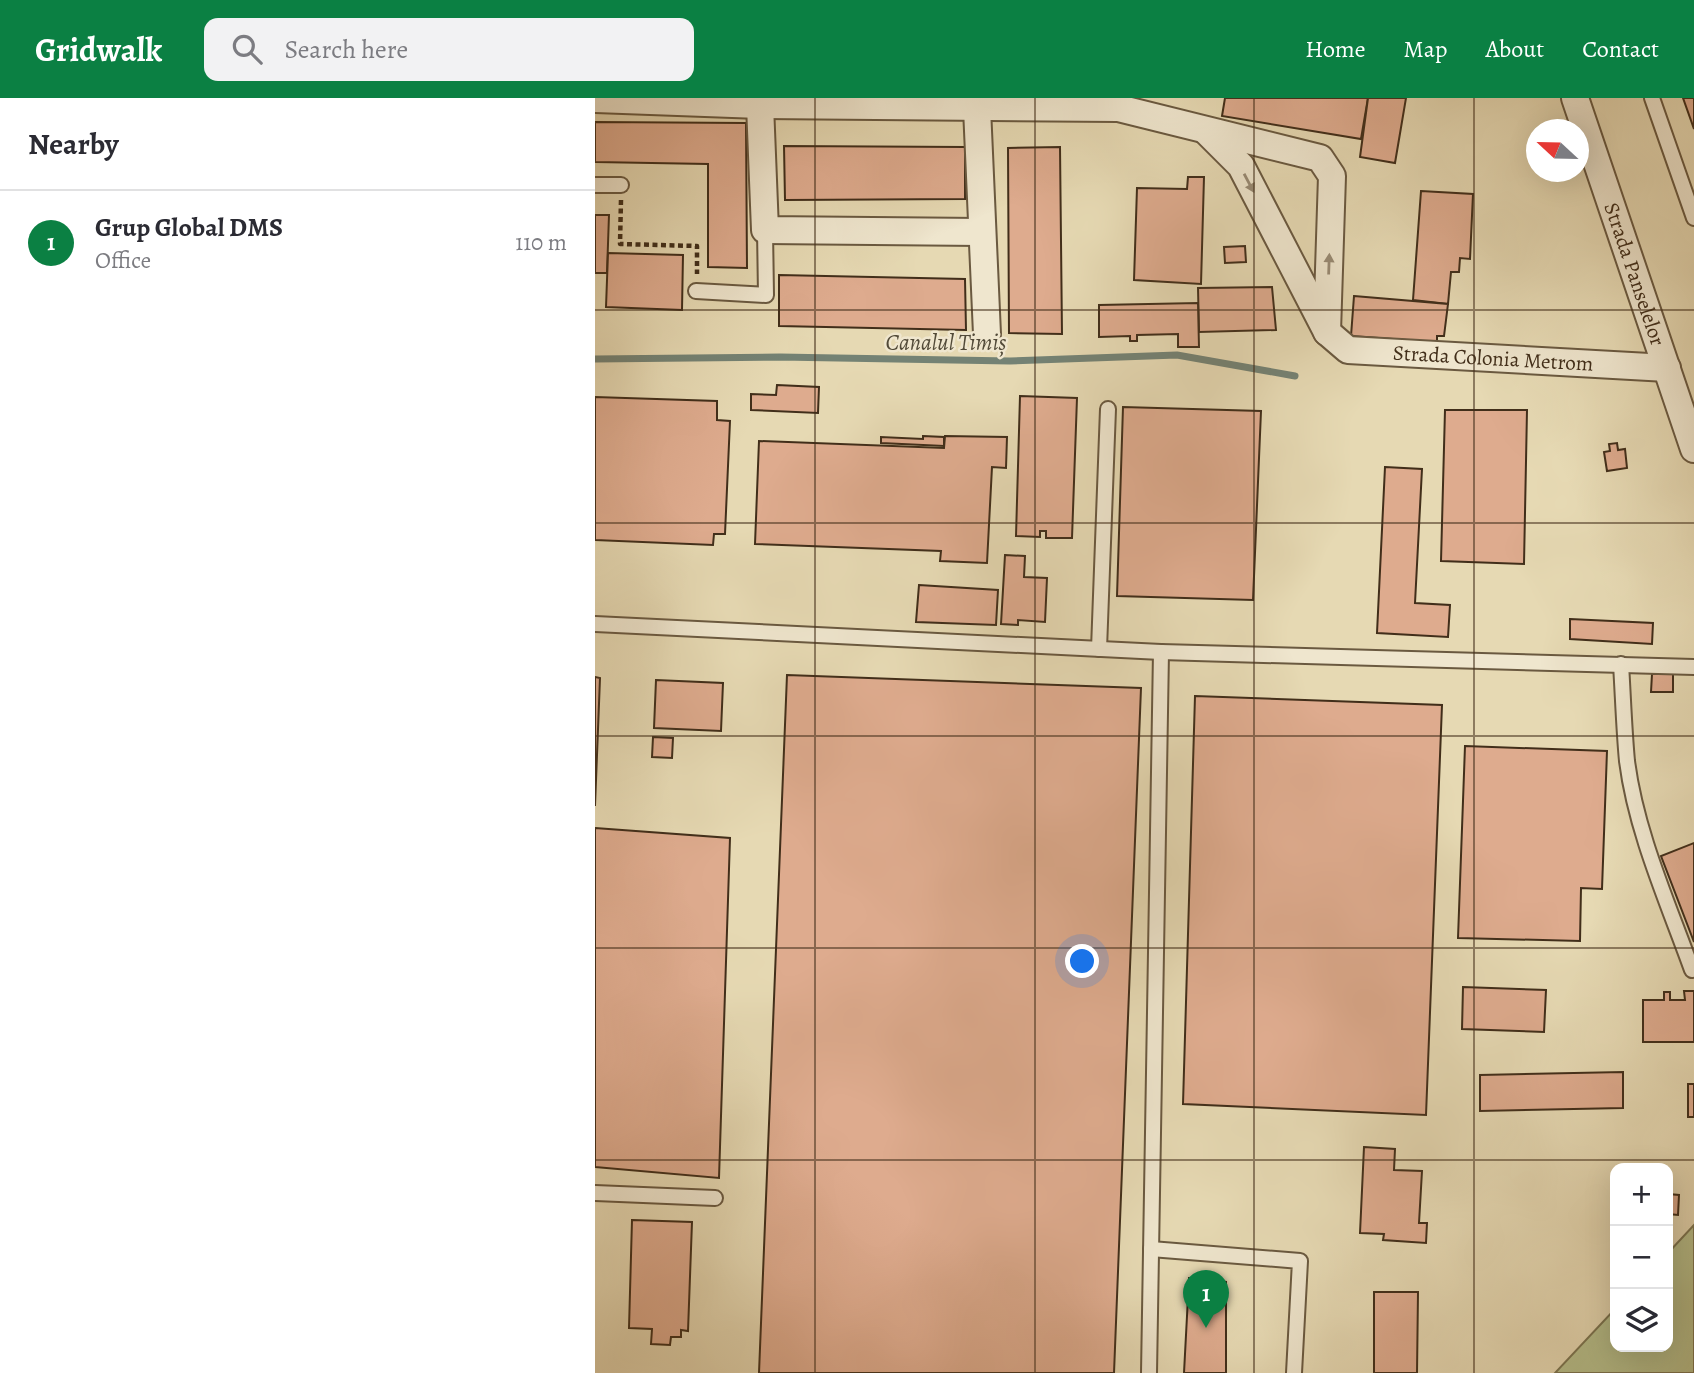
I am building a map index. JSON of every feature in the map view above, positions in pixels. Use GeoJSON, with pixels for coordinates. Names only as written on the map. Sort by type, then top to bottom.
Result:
{"type":"FeatureCollection","features":[{"type":"Feature","properties":{"kind":"street","name":"Strada Panselelor"},"geometry":{"type":"LineString","coordinates":[[1575,98],[1694,449]]}},
{"type":"Feature","properties":{"kind":"street"},"geometry":{"type":"LineString","coordinates":[[595,99],[760,105],[1118,108],[1320,158],[1332,176],[1327,332]]}},
{"type":"Feature","properties":{"kind":"street"},"geometry":{"type":"LineString","coordinates":[[760,105],[765,230],[981,232]]}},
{"type":"Feature","properties":{"kind":"street"},"geometry":{"type":"LineString","coordinates":[[977,107],[987,334]]}},
{"type":"Feature","properties":{"kind":"street","name":"Strada Colonia Metrom"},"geometry":{"type":"LineString","coordinates":[[1206,130],[1241,166],[1327,332],[1348,350],[1667,368]]}},
{"type":"Feature","properties":{"kind":"lane"},"geometry":{"type":"LineString","coordinates":[[1652,98],[1694,218]]}},
{"type":"Feature","properties":{"kind":"lane"},"geometry":{"type":"LineString","coordinates":[[595,185],[621,185]]}},
{"type":"Feature","properties":{"kind":"lane"},"geometry":{"type":"LineString","coordinates":[[696,291],[766,295],[765,230]]}},
{"type":"Feature","properties":{"kind":"lane"},"geometry":{"type":"LineString","coordinates":[[1099,649],[1108,409]]}},
{"type":"Feature","properties":{"kind":"lane"},"geometry":{"type":"LineString","coordinates":[[595,624],[1161,652],[1694,667]]}},
{"type":"Feature","properties":{"kind":"lane"},"geometry":{"type":"LineString","coordinates":[[1149,1373],[1161,652]]}},
{"type":"Feature","properties":{"kind":"lane"},"geometry":{"type":"LineString","coordinates":[[1621,664],[1627,762],[1636,801],[1656,870],[1692,971]]}},
{"type":"Feature","properties":{"kind":"lane"},"geometry":{"type":"LineString","coordinates":[[595,1192],[715,1198]]}},
{"type":"Feature","properties":{"kind":"lane"},"geometry":{"type":"LineString","coordinates":[[1151,1249],[1300,1261],[1294,1373]]}},
{"type":"Feature","properties":{"kind":"path"},"geometry":{"type":"LineString","coordinates":[[621,185],[620,244],[697,246],[696,291]]}},
{"type":"Feature","properties":{"kind":"green space"},"geometry":{"type":"Polygon","coordinates":[[[1694,1225],[1694,1373],[1555,1373],[1610,1314],[1610,1352],[1673,1352],[1673,1248],[1694,1225]]]}},
{"type":"Feature","properties":{"kind":"building"},"geometry":{"type":"Polygon","coordinates":[[[1225,98],[1368,98],[1361,139],[1222,116],[1225,98]]]}},
{"type":"Feature","properties":{"kind":"building"},"geometry":{"type":"Polygon","coordinates":[[[1368,98],[1406,98],[1395,163],[1360,157],[1368,98]]]}},
{"type":"Feature","properties":{"kind":"building"},"geometry":{"type":"Polygon","coordinates":[[[1683,98],[1694,98],[1694,129],[1683,98]]]}},
{"type":"Feature","properties":{"kind":"building"},"geometry":{"type":"Polygon","coordinates":[[[595,122],[746,123],[747,268],[708,267],[708,164],[595,162],[595,122]]]}},
{"type":"Feature","properties":{"kind":"building"},"geometry":{"type":"Polygon","coordinates":[[[784,146],[965,147],[965,199],[785,200],[784,146]]]}},
{"type":"Feature","properties":{"kind":"building"},"geometry":{"type":"Polygon","coordinates":[[[1060,147],[1062,334],[1009,333],[1008,148],[1060,147]]]}},
{"type":"Feature","properties":{"kind":"building"},"geometry":{"type":"Polygon","coordinates":[[[1188,177],[1204,177],[1201,284],[1134,280],[1137,188],[1187,189],[1188,177]]]}},
{"type":"Feature","properties":{"kind":"building"},"geometry":{"type":"Polygon","coordinates":[[[1421,191],[1473,194],[1470,259],[1460,258],[1459,272],[1451,272],[1448,304],[1413,300],[1421,191]]]}},
{"type":"Feature","properties":{"kind":"building"},"geometry":{"type":"Polygon","coordinates":[[[595,215],[609,215],[607,273],[595,273],[595,215]]]}},
{"type":"Feature","properties":{"kind":"building"},"geometry":{"type":"Polygon","coordinates":[[[1245,246],[1246,262],[1225,263],[1224,247],[1245,246]]]}},
{"type":"Feature","properties":{"kind":"building"},"geometry":{"type":"Polygon","coordinates":[[[608,253],[683,255],[682,310],[606,307],[608,253]]]}},
{"type":"Feature","properties":{"kind":"building"},"geometry":{"type":"Polygon","coordinates":[[[779,275],[965,279],[966,330],[779,326],[779,275]]]}},
{"type":"Feature","properties":{"kind":"building"},"geometry":{"type":"Polygon","coordinates":[[[1272,287],[1276,330],[1199,332],[1198,288],[1272,287]]]}},
{"type":"Feature","properties":{"kind":"building"},"geometry":{"type":"Polygon","coordinates":[[[1354,296],[1448,304],[1444,336],[1437,336],[1437,342],[1406,344],[1406,340],[1351,336],[1354,296]]]}},
{"type":"Feature","properties":{"kind":"building"},"geometry":{"type":"Polygon","coordinates":[[[1198,303],[1199,347],[1178,347],[1178,334],[1137,335],[1137,341],[1130,341],[1130,336],[1099,337],[1099,305],[1198,303]]]}},
{"type":"Feature","properties":{"kind":"building"},"geometry":{"type":"Polygon","coordinates":[[[777,385],[819,387],[818,413],[751,410],[751,394],[776,395],[777,385]]]}},
{"type":"Feature","properties":{"kind":"building"},"geometry":{"type":"Polygon","coordinates":[[[1020,396],[1077,398],[1072,538],[1046,538],[1046,531],[1040,531],[1040,537],[1016,536],[1020,396]]]}},
{"type":"Feature","properties":{"kind":"building"},"geometry":{"type":"Polygon","coordinates":[[[595,397],[717,401],[717,420],[730,421],[725,534],[714,534],[713,545],[595,540],[595,397]]]}},
{"type":"Feature","properties":{"kind":"building"},"geometry":{"type":"Polygon","coordinates":[[[1123,407],[1261,411],[1253,600],[1117,596],[1123,407]]]}},
{"type":"Feature","properties":{"kind":"building"},"geometry":{"type":"Polygon","coordinates":[[[1445,410],[1527,410],[1524,564],[1441,561],[1445,410]]]}},
{"type":"Feature","properties":{"kind":"building"},"geometry":{"type":"Polygon","coordinates":[[[923,436],[944,437],[944,446],[881,443],[881,437],[923,439],[923,436]]]}},
{"type":"Feature","properties":{"kind":"building"},"geometry":{"type":"Polygon","coordinates":[[[945,436],[1007,437],[1006,468],[992,467],[987,563],[940,561],[941,551],[755,544],[759,441],[944,448],[945,436]]]}},
{"type":"Feature","properties":{"kind":"building"},"geometry":{"type":"Polygon","coordinates":[[[1617,443],[1618,450],[1625,449],[1627,468],[1607,471],[1604,452],[1610,451],[1609,444],[1617,443]]]}},
{"type":"Feature","properties":{"kind":"building"},"geometry":{"type":"Polygon","coordinates":[[[1385,467],[1422,469],[1415,603],[1450,605],[1448,637],[1377,633],[1385,467]]]}},
{"type":"Feature","properties":{"kind":"building"},"geometry":{"type":"Polygon","coordinates":[[[1005,555],[1025,556],[1024,577],[1047,578],[1045,622],[1018,620],[1018,625],[1001,624],[1005,555]]]}},
{"type":"Feature","properties":{"kind":"building"},"geometry":{"type":"Polygon","coordinates":[[[919,585],[998,590],[996,625],[916,622],[919,585]]]}},
{"type":"Feature","properties":{"kind":"building"},"geometry":{"type":"Polygon","coordinates":[[[1570,619],[1653,623],[1652,644],[1570,639],[1570,619]]]}},
{"type":"Feature","properties":{"kind":"building"},"geometry":{"type":"Polygon","coordinates":[[[1652,674],[1673,674],[1673,692],[1651,692],[1652,674]]]}},
{"type":"Feature","properties":{"kind":"building"},"geometry":{"type":"Polygon","coordinates":[[[787,675],[1141,688],[1114,1373],[759,1373],[787,675]]]}},
{"type":"Feature","properties":{"kind":"building"},"geometry":{"type":"Polygon","coordinates":[[[595,677],[600,678],[595,806],[595,677]]]}},
{"type":"Feature","properties":{"kind":"building"},"geometry":{"type":"Polygon","coordinates":[[[656,680],[723,683],[721,731],[654,728],[656,680]]]}},
{"type":"Feature","properties":{"kind":"building"},"geometry":{"type":"Polygon","coordinates":[[[1195,696],[1442,705],[1426,1115],[1183,1104],[1195,696]]]}},
{"type":"Feature","properties":{"kind":"building"},"geometry":{"type":"Polygon","coordinates":[[[653,737],[673,738],[672,758],[652,757],[653,737]]]}},
{"type":"Feature","properties":{"kind":"building"},"geometry":{"type":"Polygon","coordinates":[[[1465,746],[1607,751],[1602,889],[1581,888],[1580,941],[1458,938],[1465,746]]]}},
{"type":"Feature","properties":{"kind":"building"},"geometry":{"type":"Polygon","coordinates":[[[595,828],[730,838],[719,1178],[595,1167],[595,828]]]}},
{"type":"Feature","properties":{"kind":"building"},"geometry":{"type":"Polygon","coordinates":[[[1694,843],[1694,942],[1661,856],[1694,843]]]}},
{"type":"Feature","properties":{"kind":"building"},"geometry":{"type":"Polygon","coordinates":[[[1463,987],[1546,990],[1544,1032],[1462,1029],[1463,987]]]}},
{"type":"Feature","properties":{"kind":"building"},"geometry":{"type":"Polygon","coordinates":[[[1684,991],[1694,991],[1694,1042],[1643,1042],[1643,1000],[1664,1000],[1664,992],[1670,992],[1670,1000],[1685,1000],[1684,991]]]}},
{"type":"Feature","properties":{"kind":"building"},"geometry":{"type":"Polygon","coordinates":[[[1623,1072],[1623,1108],[1480,1111],[1480,1075],[1623,1072]]]}},
{"type":"Feature","properties":{"kind":"building"},"geometry":{"type":"Polygon","coordinates":[[[1688,1084],[1694,1084],[1694,1117],[1688,1117],[1688,1084]]]}},
{"type":"Feature","properties":{"kind":"building"},"geometry":{"type":"Polygon","coordinates":[[[1364,1147],[1395,1149],[1394,1170],[1422,1171],[1419,1223],[1427,1223],[1426,1243],[1383,1240],[1384,1234],[1360,1233],[1364,1147]]]}},
{"type":"Feature","properties":{"kind":"building"},"geometry":{"type":"Polygon","coordinates":[[[1673,1194],[1679,1195],[1678,1215],[1673,1214],[1673,1194]]]}},
{"type":"Feature","properties":{"kind":"building"},"geometry":{"type":"Polygon","coordinates":[[[632,1220],[692,1222],[688,1331],[681,1330],[681,1337],[671,1337],[670,1345],[651,1344],[652,1329],[629,1328],[632,1220]]]}},
{"type":"Feature","properties":{"kind":"building"},"geometry":{"type":"Polygon","coordinates":[[[1189,1278],[1226,1282],[1226,1373],[1184,1373],[1189,1278]]]}},
{"type":"Feature","properties":{"kind":"building"},"geometry":{"type":"Polygon","coordinates":[[[1374,1292],[1418,1292],[1417,1373],[1374,1373],[1374,1292]]]}},
{"type":"Feature","properties":{"kind":"waterway","name":"Canalul Timiș"},"geometry":{"type":"LineString","coordinates":[[595,359],[780,357],[1010,361],[1177,355],[1295,376]]}},
{"type":"Feature","properties":{"kind":"place","name":"Grup Global DMS"},"geometry":{"type":"Point","coordinates":[1206,1328]}}]}
